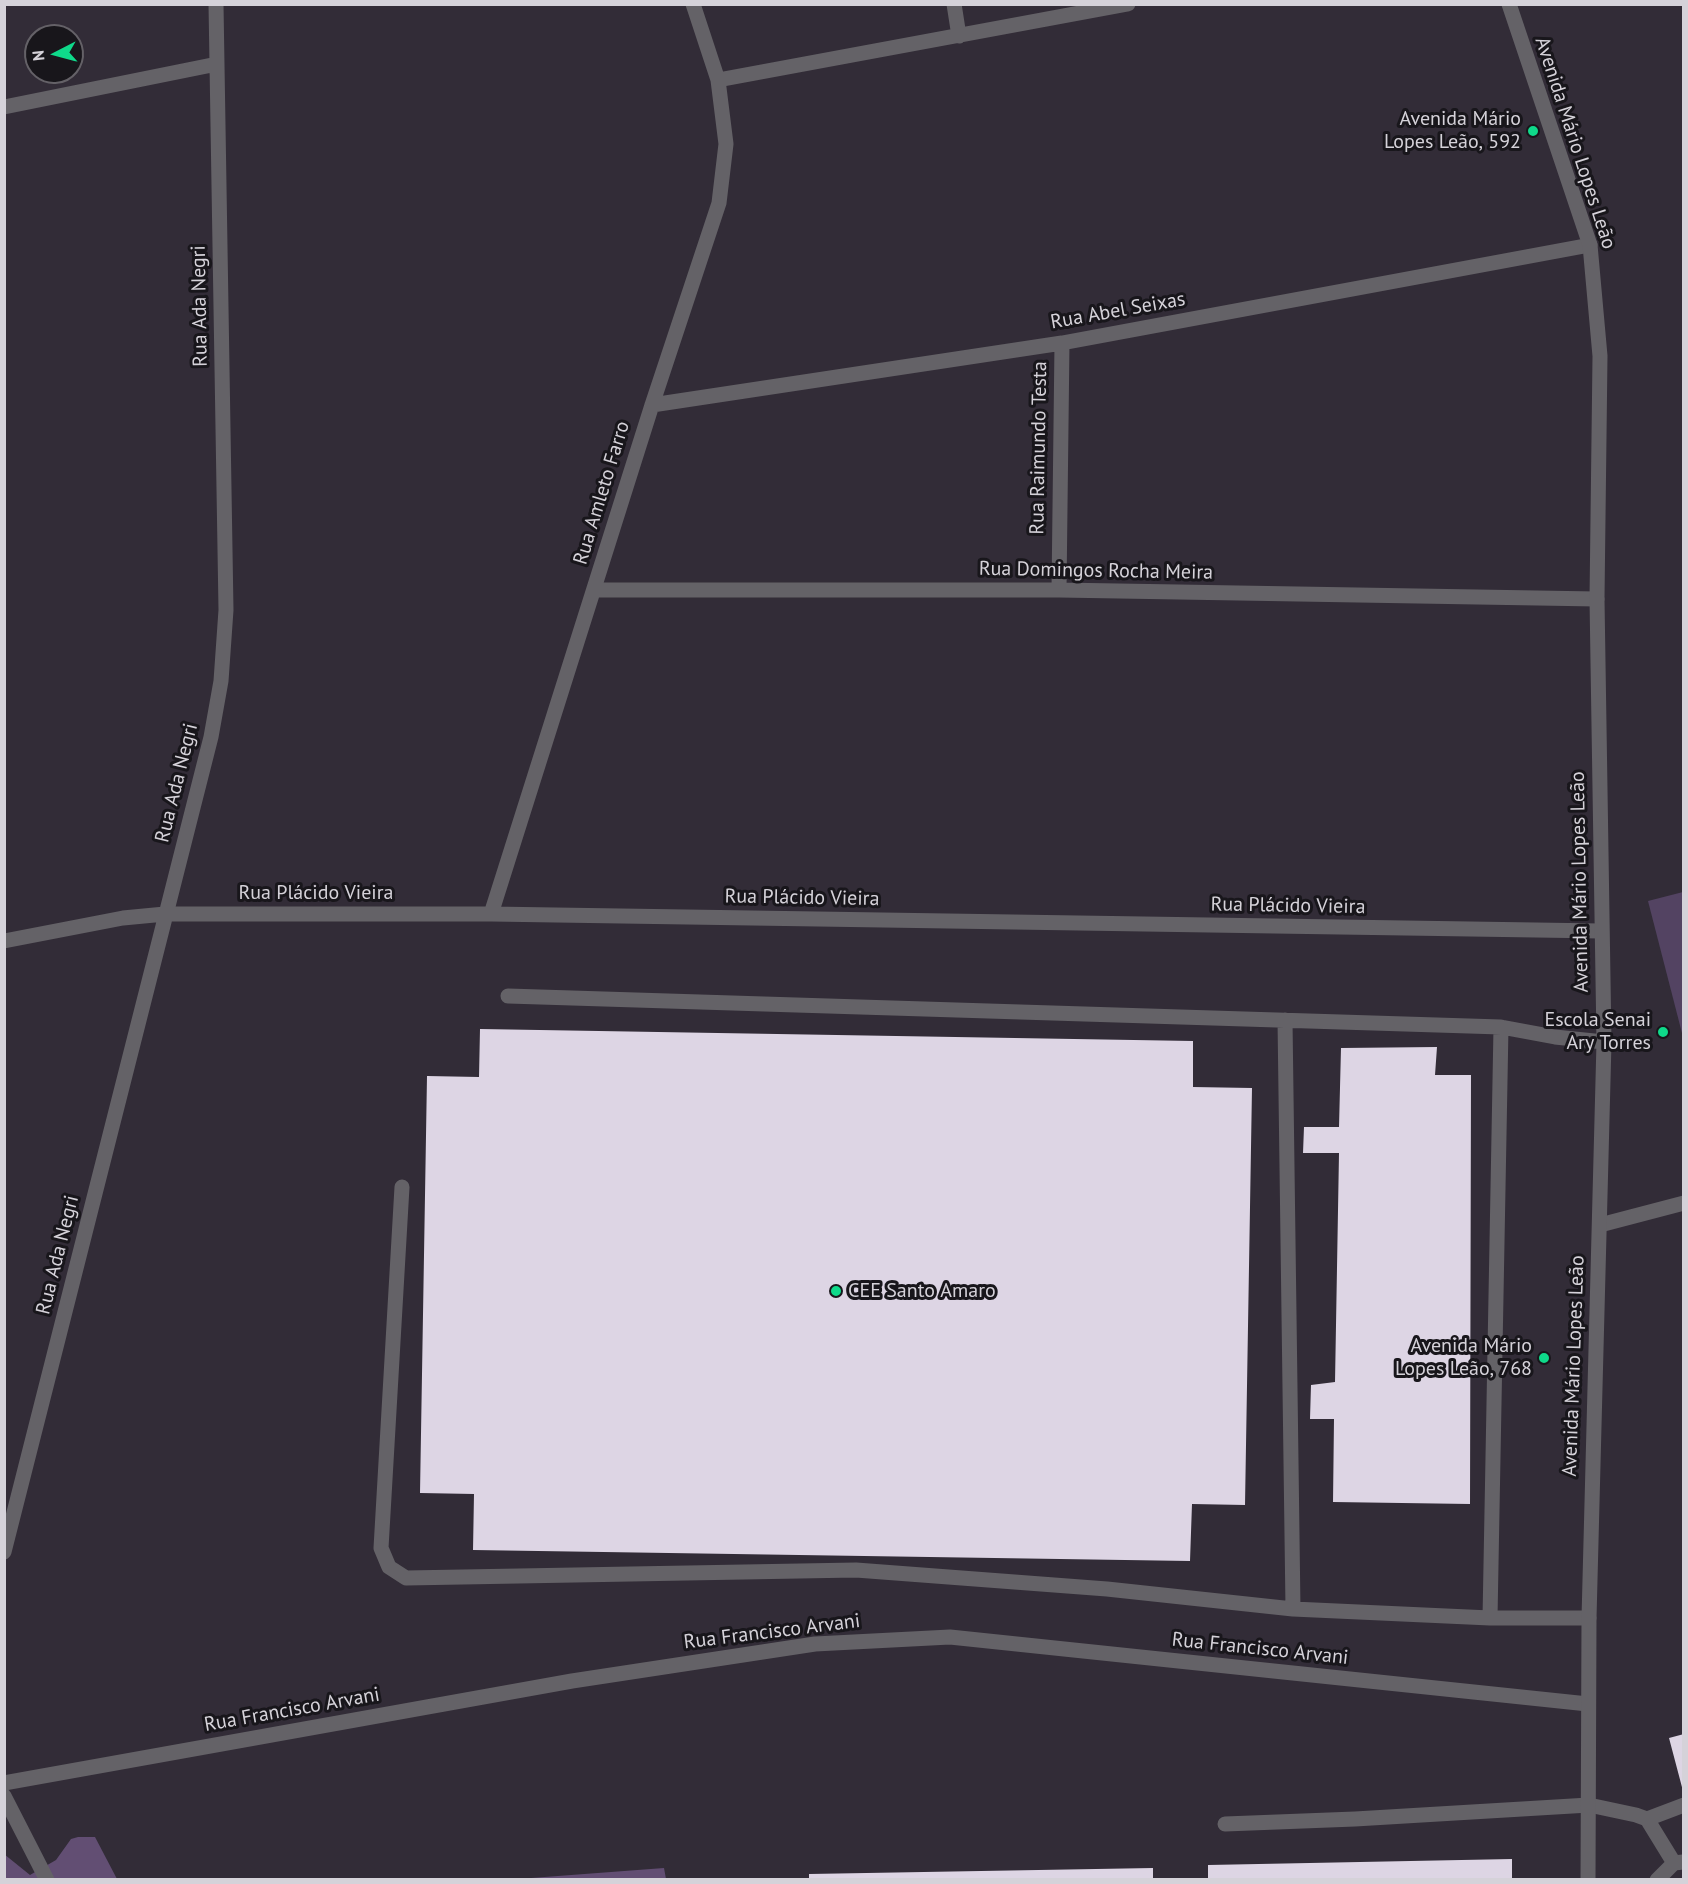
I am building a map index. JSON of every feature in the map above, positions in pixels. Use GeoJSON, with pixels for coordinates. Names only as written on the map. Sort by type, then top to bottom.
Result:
{"type":"FeatureCollection","features":[{"type":"Feature","properties":{"kind":"street","name":"Rua Ada Negri"},"geometry":{"type":"LineString","coordinates":[[4,1552],[211,737],[221,681],[226,610],[216,4]]}},
{"type":"Feature","properties":{"kind":"street","name":"Rua Amleto Farro"},"geometry":{"type":"LineString","coordinates":[[490,914],[652,405],[719,203],[726,144],[718,80],[693,4]]}},
{"type":"Feature","properties":{"kind":"street"},"geometry":{"type":"LineString","coordinates":[[954,4],[959,36]]}},
{"type":"Feature","properties":{"kind":"street"},"geometry":{"type":"LineString","coordinates":[[718,80],[1128,4]]}},
{"type":"Feature","properties":{"kind":"street","name":"Avenida Mário Lopes Leão"},"geometry":{"type":"LineString","coordinates":[[1509,4],[1590,245],[1600,356],[1597,598],[1604,1042],[1589,1618],[1588,1880]]}},
{"type":"Feature","properties":{"kind":"street"},"geometry":{"type":"LineString","coordinates":[[4,107],[218,64]]}},
{"type":"Feature","properties":{"kind":"street","name":"Rua Abel Seixas"},"geometry":{"type":"LineString","coordinates":[[652,405],[1062,343],[1590,245]]}},
{"type":"Feature","properties":{"kind":"street","name":"Rua Raimundo Testa"},"geometry":{"type":"LineString","coordinates":[[1059,590],[1062,343]]}},
{"type":"Feature","properties":{"kind":"street","name":"Rua Domingos Rocha Meira"},"geometry":{"type":"LineString","coordinates":[[594,590],[1059,590],[1597,598]]}},
{"type":"Feature","properties":{"kind":"street","name":"Rua Plácido Vieira"},"geometry":{"type":"LineString","coordinates":[[4,941],[123,918],[165,914],[490,914],[1601,931]]}},
{"type":"Feature","properties":{"kind":"street"},"geometry":{"type":"LineString","coordinates":[[508,996],[1501,1027],[1604,1042]]}},
{"type":"Feature","properties":{"kind":"street"},"geometry":{"type":"LineString","coordinates":[[1285,1020],[1293,1609]]}},
{"type":"Feature","properties":{"kind":"street"},"geometry":{"type":"LineString","coordinates":[[1490,1618],[1501,1027]]}},
{"type":"Feature","properties":{"kind":"street"},"geometry":{"type":"LineString","coordinates":[[402,1187],[381,1548],[389,1567],[406,1578],[856,1570],[1107,1589],[1293,1609],[1490,1618],[1589,1618]]}},
{"type":"Feature","properties":{"kind":"street"},"geometry":{"type":"LineString","coordinates":[[1599,1225],[1683,1203]]}},
{"type":"Feature","properties":{"kind":"street","name":"Rua Francisco Arvani"},"geometry":{"type":"LineString","coordinates":[[4,1783],[560,1683],[826,1643],[950,1637],[1588,1704]]}},
{"type":"Feature","properties":{"kind":"street"},"geometry":{"type":"LineString","coordinates":[[4,1796],[47,1880]]}},
{"type":"Feature","properties":{"kind":"street"},"geometry":{"type":"LineString","coordinates":[[1647,1820],[1683,1805]]}},
{"type":"Feature","properties":{"kind":"street"},"geometry":{"type":"LineString","coordinates":[[1225,1824],[1589,1806],[1636,1815],[1647,1820],[1679,1863],[1657,1880]]}},
{"type":"Feature","properties":{"kind":"shaded area"},"geometry":{"type":"Polygon","coordinates":[[[1684,892],[1683,1037],[1648,901],[1684,892]]]}},
{"type":"Feature","properties":{"kind":"shaded area"},"geometry":{"type":"Polygon","coordinates":[[[95,1837],[117,1879],[5,1879],[4,1854],[30,1875],[56,1860],[71,1839],[95,1837]]]}},
{"type":"Feature","properties":{"kind":"shaded area"},"geometry":{"type":"Polygon","coordinates":[[[664,1868],[666,1879],[518,1879],[664,1868]]]}},
{"type":"Feature","properties":{"kind":"building","name":"CEE Santo Amaro"},"geometry":{"type":"Polygon","coordinates":[[[480,1029],[1193,1041],[1193,1087],[1252,1088],[1245,1505],[1192,1504],[1190,1561],[473,1550],[474,1494],[420,1493],[427,1076],[479,1077],[480,1029]]]}},
{"type":"Feature","properties":{"kind":"building"},"geometry":{"type":"Polygon","coordinates":[[[1437,1047],[1435,1075],[1471,1075],[1470,1504],[1333,1502],[1334,1419],[1310,1419],[1311,1385],[1335,1382],[1339,1153],[1303,1153],[1304,1127],[1339,1127],[1341,1048],[1437,1047]]]}},
{"type":"Feature","properties":{"kind":"building"},"geometry":{"type":"Polygon","coordinates":[[[1684,1734],[1684,1791],[1683,1791],[1669,1738],[1684,1734]]]}},
{"type":"Feature","properties":{"kind":"building"},"geometry":{"type":"Polygon","coordinates":[[[1512,1859],[1512,1880],[1208,1880],[1208,1865],[1512,1859]]]}},
{"type":"Feature","properties":{"kind":"building"},"geometry":{"type":"Polygon","coordinates":[[[1153,1868],[1153,1880],[809,1880],[809,1874],[1153,1868]]]}},
{"type":"Feature","properties":{"kind":"place","name":"Avenida Mário Lopes Leão, 592"},"geometry":{"type":"Point","coordinates":[1533,131]}},
{"type":"Feature","properties":{"kind":"place","name":"Escola Senai Ary Torres"},"geometry":{"type":"Point","coordinates":[1663,1032]}},
{"type":"Feature","properties":{"kind":"place","name":"CEE Santo Amaro"},"geometry":{"type":"Point","coordinates":[836,1291]}},
{"type":"Feature","properties":{"kind":"place","name":"Avenida Mário Lopes Leão, 768"},"geometry":{"type":"Point","coordinates":[1544,1358]}}]}
